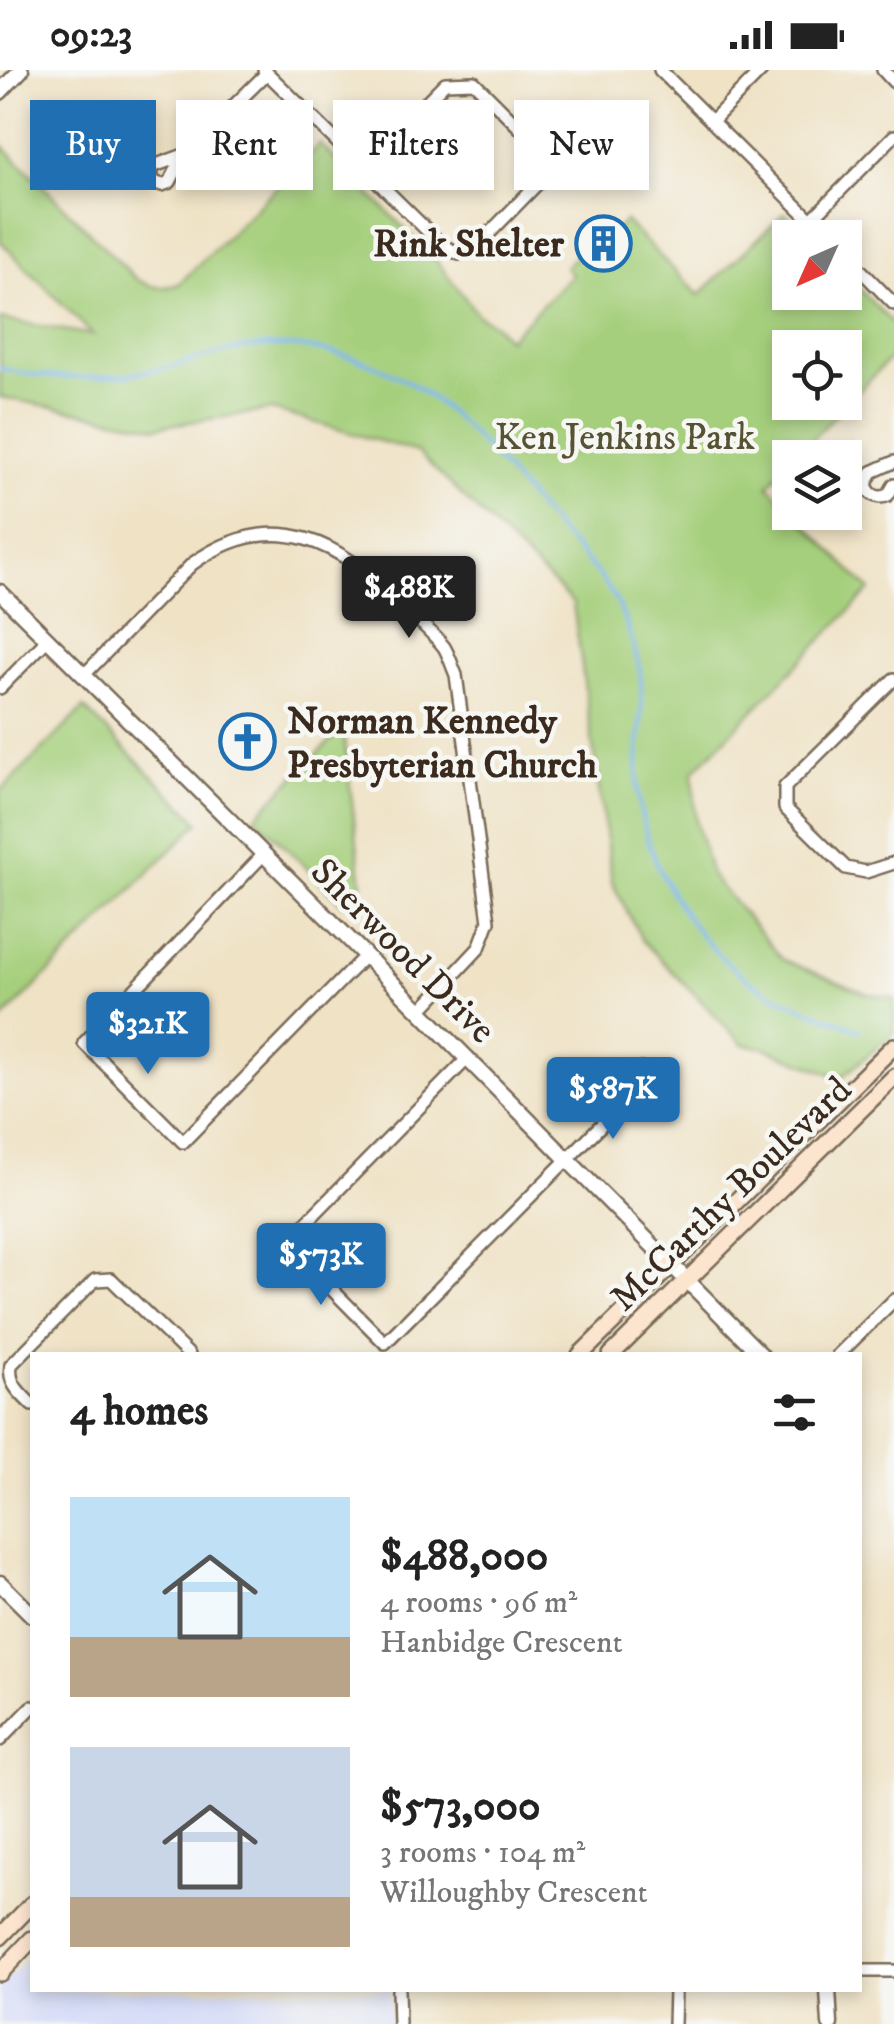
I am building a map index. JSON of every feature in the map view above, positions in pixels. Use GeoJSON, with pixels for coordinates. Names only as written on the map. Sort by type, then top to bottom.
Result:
{"type":"FeatureCollection","features":[{"type":"Feature","properties":{"kind":"main road","name":"McCarthy Boulevard"},"geometry":{"type":"LineString","coordinates":[[583,1352],[894,1046]]}},
{"type":"Feature","properties":{"kind":"main road","name":"McCarthy Boulevard"},"geometry":{"type":"LineString","coordinates":[[614,1352],[894,1077]]}},
{"type":"Feature","properties":{"kind":"main road"},"geometry":{"type":"LineString","coordinates":[[0,1937],[30,1906]]}},
{"type":"Feature","properties":{"kind":"main road"},"geometry":{"type":"LineString","coordinates":[[0,1973],[30,1941]]}},
{"type":"Feature","properties":{"kind":"street"},"geometry":{"type":"LineString","coordinates":[[0,92],[22,70]]}},
{"type":"Feature","properties":{"kind":"street"},"geometry":{"type":"LineString","coordinates":[[660,70],[812,220],[894,136]]}},
{"type":"Feature","properties":{"kind":"street"},"geometry":{"type":"LineString","coordinates":[[712,120],[762,70]]}},
{"type":"Feature","properties":{"kind":"street"},"geometry":{"type":"LineString","coordinates":[[883,70],[894,82]]}},
{"type":"Feature","properties":{"kind":"street"},"geometry":{"type":"LineString","coordinates":[[237,100],[265,72],[333,137]]}},
{"type":"Feature","properties":{"kind":"street"},"geometry":{"type":"LineString","coordinates":[[474,82],[541,149],[543,178],[474,249],[459,254],[442,245],[363,166],[445,83],[474,82]]}},
{"type":"Feature","properties":{"kind":"street"},"geometry":{"type":"LineString","coordinates":[[862,271],[894,304]]}},
{"type":"Feature","properties":{"kind":"street"},"geometry":{"type":"LineString","coordinates":[[894,462],[872,472],[866,484],[870,493],[878,497],[888,494],[894,485]]}},
{"type":"Feature","properties":{"kind":"street"},"geometry":{"type":"LineString","coordinates":[[84,675],[192,564],[234,541],[279,534],[314,542],[344,555],[383,585],[446,649],[456,676],[489,921],[479,948],[420,1012]]}},
{"type":"Feature","properties":{"kind":"street","name":"Sherwood Drive"},"geometry":{"type":"LineString","coordinates":[[0,592],[758,1352]]}},
{"type":"Feature","properties":{"kind":"street"},"geometry":{"type":"LineString","coordinates":[[0,688],[48,639]]}},
{"type":"Feature","properties":{"kind":"street"},"geometry":{"type":"LineString","coordinates":[[894,680],[785,787],[785,808],[846,868],[866,872],[894,864]]}},
{"type":"Feature","properties":{"kind":"street"},"geometry":{"type":"LineString","coordinates":[[264,855],[84,1043],[183,1142],[365,956]]}},
{"type":"Feature","properties":{"kind":"street"},"geometry":{"type":"LineString","coordinates":[[468,1059],[286,1243],[385,1342],[629,1096]]}},
{"type":"Feature","properties":{"kind":"street"},"geometry":{"type":"LineString","coordinates":[[30,1403],[14,1388],[10,1365],[96,1280],[112,1280],[185,1352]]}},
{"type":"Feature","properties":{"kind":"street"},"geometry":{"type":"LineString","coordinates":[[841,1352],[894,1300]]}},
{"type":"Feature","properties":{"kind":"street"},"geometry":{"type":"LineString","coordinates":[[0,1583],[30,1613]]}},
{"type":"Feature","properties":{"kind":"street"},"geometry":{"type":"LineString","coordinates":[[0,1740],[30,1709]]}},
{"type":"Feature","properties":{"kind":"street"},"geometry":{"type":"LineString","coordinates":[[862,1972],[894,1971]]}},
{"type":"Feature","properties":{"kind":"street"},"geometry":{"type":"LineString","coordinates":[[398,1992],[398,2024]]}},
{"type":"Feature","properties":{"kind":"street"},"geometry":{"type":"LineString","coordinates":[[674,2024],[675,1992]]}},
{"type":"Feature","properties":{"kind":"street"},"geometry":{"type":"LineString","coordinates":[[828,1992],[830,2024]]}},
{"type":"Feature","properties":{"kind":"shaded area"},"geometry":{"type":"Polygon","coordinates":[[[30,1956],[30,1992],[389,1992],[390,2024],[0,2024],[0,1986],[30,1956]]]}},
{"type":"Feature","properties":{"kind":"green space","name":"Ken Jenkins Park"},"geometry":{"type":"Polygon","coordinates":[[[0,143],[30,173],[30,190],[47,190],[136,279],[152,286],[179,284],[274,190],[313,190],[313,151],[320,144],[333,157],[333,190],[366,190],[435,259],[478,315],[508,339],[572,275],[565,267],[599,233],[607,240],[625,221],[699,295],[772,225],[772,310],[862,310],[862,292],[894,325],[894,354],[862,387],[862,330],[772,330],[772,420],[831,420],[811,440],[772,440],[772,481],[768,485],[772,489],[772,530],[811,530],[870,590],[693,772],[696,822],[711,875],[783,960],[868,994],[894,998],[894,1033],[841,1078],[765,1048],[743,1044],[642,940],[612,882],[573,603],[417,452],[272,410],[156,427],[0,397],[0,319],[93,335],[0,241],[0,143]]]}},
{"type":"Feature","properties":{"kind":"green space"},"geometry":{"type":"Polygon","coordinates":[[[84,708],[199,822],[0,1022],[0,792],[84,708]]]}},
{"type":"Feature","properties":{"kind":"green space"},"geometry":{"type":"Polygon","coordinates":[[[343,728],[362,884],[343,904],[255,817],[343,728]]]}},
{"type":"Feature","properties":{"kind":"waterway"},"geometry":{"type":"LineString","coordinates":[[0,368],[61,377],[104,377],[165,368],[242,348],[290,346],[365,362],[399,377],[442,406],[481,443],[587,562],[621,612],[641,678],[638,790],[642,819],[651,848],[678,903],[716,952],[763,989],[860,1030]]}},
{"type":"Feature","properties":{"kind":"place","name":"Rink Shelter"},"geometry":{"type":"Point","coordinates":[603,243]}},
{"type":"Feature","properties":{"kind":"place","name":"Norman Kennedy Presbyterian Church"},"geometry":{"type":"Point","coordinates":[248,742]}}]}
